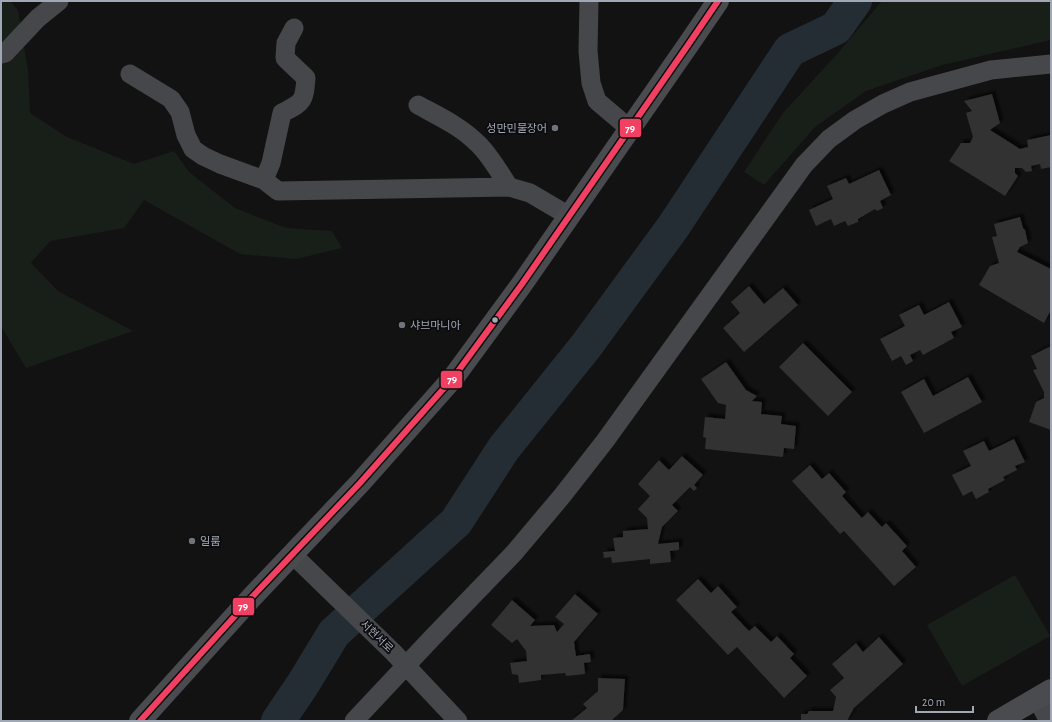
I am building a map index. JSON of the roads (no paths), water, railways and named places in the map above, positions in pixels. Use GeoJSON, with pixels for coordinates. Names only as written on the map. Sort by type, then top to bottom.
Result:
{"type":"FeatureCollection","features":[{"type":"Feature","properties":{"kind":"street"},"geometry":{"type":"LineString","coordinates":[[3,54],[38,18],[59,1]]}},
{"type":"Feature","properties":{"kind":"street"},"geometry":{"type":"LineString","coordinates":[[589,1],[588,51],[591,83],[597,101],[630,129]]}},
{"type":"Feature","properties":{"kind":"street"},"geometry":{"type":"LineString","coordinates":[[140,721],[252,597],[360,483],[453,378],[569,216],[718,1]]}},
{"type":"Feature","properties":{"kind":"street"},"geometry":{"type":"LineString","coordinates":[[264,180],[271,163],[282,113],[299,104],[305,96],[306,78],[285,58],[286,43],[294,28]]}},
{"type":"Feature","properties":{"kind":"street"},"geometry":{"type":"LineString","coordinates":[[354,721],[514,553],[562,496],[605,441],[804,165],[829,139],[860,117],[883,104],[910,92],[991,70],[1051,64]]}},
{"type":"Feature","properties":{"kind":"street"},"geometry":{"type":"LineString","coordinates":[[130,74],[171,99],[180,112],[186,135],[193,149],[203,156],[220,164],[264,180],[278,191],[509,187],[530,193],[569,216]]}},
{"type":"Feature","properties":{"kind":"street"},"geometry":{"type":"LineString","coordinates":[[418,105],[453,125],[477,142],[509,187]]}},
{"type":"Feature","properties":{"kind":"street","name":"서현서로"},"geometry":{"type":"LineString","coordinates":[[292,554],[406,665],[458,721]]}},
{"type":"Feature","properties":{"kind":"street"},"geometry":{"type":"LineString","coordinates":[[998,721],[1044,694],[1049,721]]}},
{"type":"Feature","properties":{"kind":"waterway"},"geometry":{"type":"LineString","coordinates":[[278,721],[303,684],[334,633],[456,522],[504,448],[586,346],[673,227],[790,50],[836,28],[855,1]]}},
{"type":"Feature","properties":{"kind":"place","name":"성만민물장어"},"geometry":{"type":"Point","coordinates":[555,128]}},
{"type":"Feature","properties":{"kind":"place","name":"샤브마니아"},"geometry":{"type":"Point","coordinates":[402,325]}},
{"type":"Feature","properties":{"kind":"place","name":"일룸"},"geometry":{"type":"Point","coordinates":[192,541]}}]}
